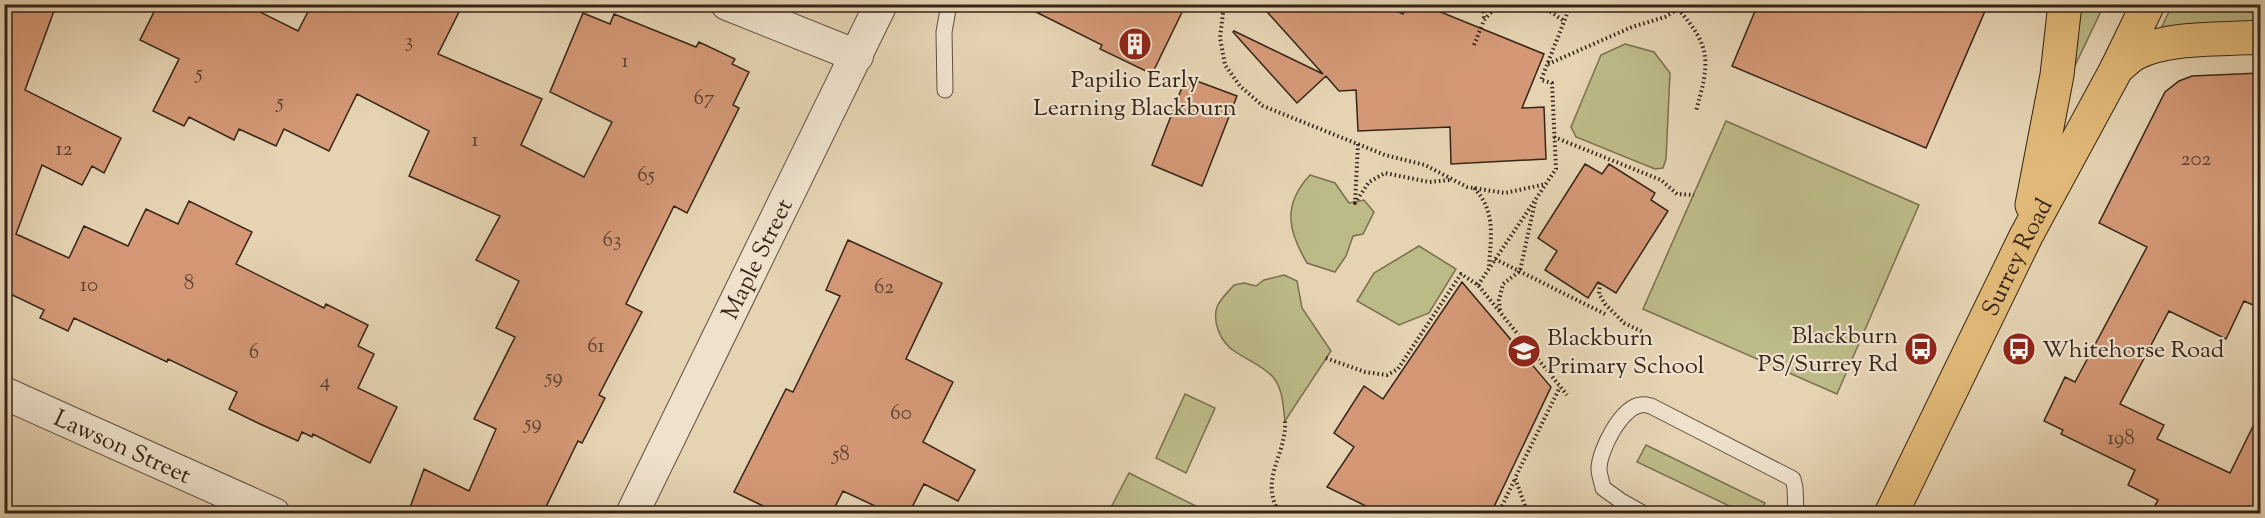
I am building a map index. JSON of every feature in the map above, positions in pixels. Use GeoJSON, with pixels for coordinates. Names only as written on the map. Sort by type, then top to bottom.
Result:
{"type":"FeatureCollection","features":[{"type":"Feature","properties":{"kind":"main road"},"geometry":{"type":"LineString","coordinates":[[2026,237],[2057,75],[2065,4]]}},
{"type":"Feature","properties":{"kind":"main road","name":"Surrey Road"},"geometry":{"type":"LineString","coordinates":[[1892,513],[2026,237],[2117,68],[2148,4]]}},
{"type":"Feature","properties":{"kind":"main road"},"geometry":{"type":"LineString","coordinates":[[2117,68],[2135,54],[2152,48],[2192,41],[2260,37]]}},
{"type":"Feature","properties":{"kind":"street"},"geometry":{"type":"LineString","coordinates":[[727,4],[857,56]]}},
{"type":"Feature","properties":{"kind":"street","name":"Maple Street"},"geometry":{"type":"LineString","coordinates":[[632,513],[881,4]]}},
{"type":"Feature","properties":{"kind":"street","name":"Lawson Street"},"geometry":{"type":"LineString","coordinates":[[4,393],[274,513]]}},
{"type":"Feature","properties":{"kind":"lane"},"geometry":{"type":"LineString","coordinates":[[945,90],[944,32],[949,4]]}},
{"type":"Feature","properties":{"kind":"lane"},"geometry":{"type":"LineString","coordinates":[[1644,513],[1603,488],[1599,469],[1611,434],[1626,412],[1639,405],[1651,406],[1793,479],[1796,513]]}},
{"type":"Feature","properties":{"kind":"path"},"geometry":{"type":"LineString","coordinates":[[1224,4],[1220,38],[1225,65],[1240,86],[1263,106],[1385,154],[1425,165],[1450,180],[1473,188],[1505,193],[1546,184]]}},
{"type":"Feature","properties":{"kind":"path"},"geometry":{"type":"LineString","coordinates":[[1480,4],[1483,7],[1484,20]]}},
{"type":"Feature","properties":{"kind":"path"},"geometry":{"type":"LineString","coordinates":[[1539,4],[1564,21]]}},
{"type":"Feature","properties":{"kind":"path"},"geometry":{"type":"LineString","coordinates":[[1478,285],[1556,169],[1552,83],[1541,80],[1571,4]]}},
{"type":"Feature","properties":{"kind":"path"},"geometry":{"type":"LineString","coordinates":[[1548,64],[1632,27],[1665,17],[1686,4]]}},
{"type":"Feature","properties":{"kind":"path"},"geometry":{"type":"LineString","coordinates":[[1474,45],[1484,20],[1494,9],[1507,7],[1549,11]]}},
{"type":"Feature","properties":{"kind":"path"},"geometry":{"type":"LineString","coordinates":[[1678,9],[1702,43],[1707,68],[1696,111]]}},
{"type":"Feature","properties":{"kind":"path"},"geometry":{"type":"LineString","coordinates":[[1554,137],[1661,180],[1677,194],[1694,195]]}},
{"type":"Feature","properties":{"kind":"path"},"geometry":{"type":"LineString","coordinates":[[1358,144],[1354,203],[1369,182],[1385,173],[1429,182],[1450,180]]}},
{"type":"Feature","properties":{"kind":"path"},"geometry":{"type":"LineString","coordinates":[[1473,188],[1484,199],[1490,217],[1489,268]]}},
{"type":"Feature","properties":{"kind":"path"},"geometry":{"type":"LineString","coordinates":[[1500,313],[1499,300],[1503,285],[1520,271],[1536,198]]}},
{"type":"Feature","properties":{"kind":"path"},"geometry":{"type":"LineString","coordinates":[[1495,259],[1605,314]]}},
{"type":"Feature","properties":{"kind":"path"},"geometry":{"type":"LineString","coordinates":[[1326,358],[1365,372],[1387,375],[1398,369],[1461,274],[1478,285],[1567,395]]}},
{"type":"Feature","properties":{"kind":"path"},"geometry":{"type":"LineString","coordinates":[[1600,283],[1599,294],[1605,304],[1624,323],[1643,332]]}},
{"type":"Feature","properties":{"kind":"path"},"geometry":{"type":"LineString","coordinates":[[1498,513],[1560,387]]}},
{"type":"Feature","properties":{"kind":"path"},"geometry":{"type":"LineString","coordinates":[[1280,513],[1271,491],[1273,468],[1286,434],[1285,421]]}},
{"type":"Feature","properties":{"kind":"path"},"geometry":{"type":"LineString","coordinates":[[1515,478],[1528,513]]}},
{"type":"Feature","properties":{"kind":"shaded area"},"geometry":{"type":"Polygon","coordinates":[[[2081,5],[2104,5],[2070,76],[2081,5]]]}},
{"type":"Feature","properties":{"kind":"shaded area"},"geometry":{"type":"Polygon","coordinates":[[[2172,5],[2245,5],[2260,11],[2260,27],[2160,31],[2172,5]]]}},
{"type":"Feature","properties":{"kind":"shaded area"},"geometry":{"type":"Polygon","coordinates":[[[1625,44],[1654,52],[1670,73],[1666,159],[1663,168],[1655,169],[1576,137],[1571,127],[1601,55],[1625,44]]]}},
{"type":"Feature","properties":{"kind":"shaded area"},"geometry":{"type":"Polygon","coordinates":[[[1726,121],[1919,205],[1837,394],[1643,309],[1726,121]]]}},
{"type":"Feature","properties":{"kind":"shaded area"},"geometry":{"type":"Polygon","coordinates":[[[1310,175],[1335,183],[1349,203],[1364,200],[1374,212],[1363,234],[1353,236],[1346,256],[1335,272],[1307,263],[1292,229],[1291,218],[1295,197],[1310,175]]]}},
{"type":"Feature","properties":{"kind":"shaded area"},"geometry":{"type":"Polygon","coordinates":[[[1419,246],[1456,269],[1429,313],[1399,325],[1357,301],[1374,273],[1419,246]]]}},
{"type":"Feature","properties":{"kind":"shaded area"},"geometry":{"type":"Polygon","coordinates":[[[1284,275],[1297,281],[1302,308],[1331,351],[1285,421],[1279,387],[1273,377],[1229,347],[1219,332],[1216,319],[1218,304],[1234,285],[1244,283],[1256,286],[1264,280],[1284,275]]]}},
{"type":"Feature","properties":{"kind":"shaded area"},"geometry":{"type":"Polygon","coordinates":[[[1185,394],[1215,408],[1186,473],[1156,458],[1185,394]]]}},
{"type":"Feature","properties":{"kind":"shaded area"},"geometry":{"type":"Polygon","coordinates":[[[1646,445],[1765,503],[1760,513],[1744,513],[1637,462],[1646,445]]]}},
{"type":"Feature","properties":{"kind":"shaded area"},"geometry":{"type":"Polygon","coordinates":[[[1129,473],[1210,513],[1108,513],[1129,473]]]}},
{"type":"Feature","properties":{"kind":"building"},"geometry":{"type":"Polygon","coordinates":[[[4,4],[36,4],[54,11],[25,90],[121,138],[104,173],[92,166],[82,185],[42,165],[16,234],[69,258],[84,226],[128,246],[146,209],[178,224],[189,201],[252,232],[236,264],[324,308],[326,304],[368,325],[358,346],[374,354],[358,388],[397,407],[370,463],[313,434],[312,437],[302,432],[298,441],[260,424],[229,409],[237,392],[74,318],[68,331],[40,318],[44,310],[4,291],[4,4]]]}},
{"type":"Feature","properties":{"kind":"building"},"geometry":{"type":"Polygon","coordinates":[[[158,4],[244,4],[298,31],[312,4],[463,4],[438,54],[542,99],[521,145],[584,177],[612,122],[550,92],[583,13],[610,24],[614,14],[696,47],[699,42],[735,59],[732,64],[749,72],[733,105],[739,108],[687,213],[674,206],[626,304],[642,312],[599,395],[605,398],[582,443],[578,441],[543,513],[408,513],[424,469],[469,491],[496,429],[474,419],[515,337],[496,328],[519,281],[476,260],[500,216],[409,176],[429,131],[357,94],[329,151],[284,129],[276,146],[239,129],[234,140],[189,117],[184,126],[153,111],[179,59],[140,40],[158,4]]]}},
{"type":"Feature","properties":{"kind":"building","name":"Papilio Early Learning Blackburn"},"geometry":{"type":"Polygon","coordinates":[[[1020,4],[1186,4],[1152,74],[1100,49],[1102,45],[1020,4]]]}},
{"type":"Feature","properties":{"kind":"building"},"geometry":{"type":"Polygon","coordinates":[[[1260,4],[1380,4],[1403,14],[1407,4],[1421,4],[1544,54],[1522,108],[1544,107],[1546,159],[1451,164],[1450,127],[1358,131],[1356,90],[1339,91],[1326,76],[1297,103],[1233,32],[1323,74],[1260,4]]]}},
{"type":"Feature","properties":{"kind":"building"},"geometry":{"type":"Polygon","coordinates":[[[1758,4],[1988,4],[1926,148],[1732,66],[1758,4]]]}},
{"type":"Feature","properties":{"kind":"building"},"geometry":{"type":"Polygon","coordinates":[[[2260,73],[2260,308],[2244,301],[2226,339],[2169,311],[2120,404],[2164,425],[2157,439],[2230,473],[2260,412],[2260,513],[2151,513],[2158,500],[2128,485],[2135,470],[2061,434],[2063,430],[2044,421],[2065,377],[2075,382],[2147,247],[2099,223],[2165,92],[2179,81],[2192,76],[2260,73]]]}},
{"type":"Feature","properties":{"kind":"building"},"geometry":{"type":"Polygon","coordinates":[[[1186,77],[1237,96],[1202,186],[1152,165],[1186,77]]]}},
{"type":"Feature","properties":{"kind":"building"},"geometry":{"type":"Polygon","coordinates":[[[1585,164],[1602,174],[1609,164],[1655,193],[1651,200],[1668,211],[1616,293],[1598,282],[1588,298],[1545,270],[1557,251],[1538,238],[1585,164]]]}},
{"type":"Feature","properties":{"kind":"building"},"geometry":{"type":"Polygon","coordinates":[[[848,240],[942,283],[906,359],[953,382],[923,442],[975,470],[958,501],[924,484],[909,513],[890,513],[843,491],[832,513],[778,513],[734,492],[786,389],[793,392],[840,296],[826,290],[848,240]]]}},
{"type":"Feature","properties":{"kind":"building"},"geometry":{"type":"Polygon","coordinates":[[[1462,282],[1551,387],[1491,513],[1380,513],[1327,487],[1354,447],[1334,433],[1364,386],[1383,399],[1462,282]]]}},
{"type":"Feature","properties":{"kind":"place","name":"Papilio Early Learning Blackburn"},"geometry":{"type":"Point","coordinates":[1135,44]}},
{"type":"Feature","properties":{"kind":"place","name":"Blackburn PS/Surrey Rd"},"geometry":{"type":"Point","coordinates":[1921,349]}},
{"type":"Feature","properties":{"kind":"place","name":"Whitehorse Road"},"geometry":{"type":"Point","coordinates":[2019,349]}},
{"type":"Feature","properties":{"kind":"place","name":"Blackburn Primary School"},"geometry":{"type":"Point","coordinates":[1524,351]}}]}
